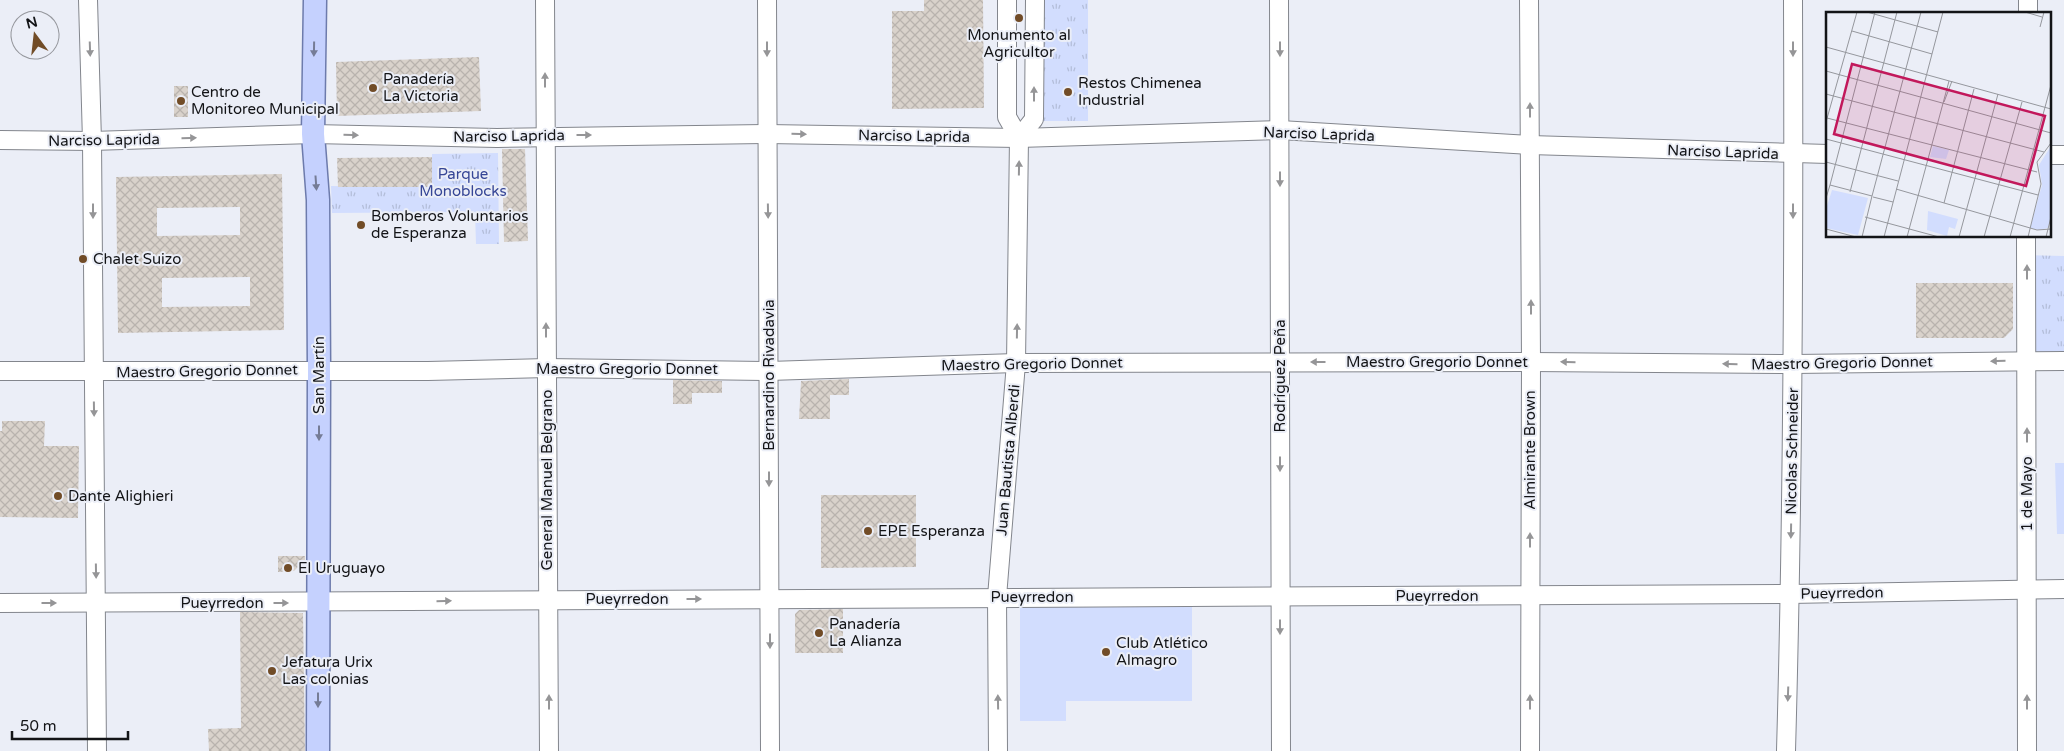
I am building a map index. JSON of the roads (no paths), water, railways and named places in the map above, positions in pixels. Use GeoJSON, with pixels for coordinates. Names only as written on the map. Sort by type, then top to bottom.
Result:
{"type":"FeatureCollection","features":[{"type":"Feature","properties":{"kind":"main road","name":"San Martín"},"geometry":{"type":"LineString","coordinates":[[315,0],[313,134],[318,200],[318,751]]}},
{"type":"Feature","properties":{"kind":"street"},"geometry":{"type":"LineString","coordinates":[[88,0],[92,141],[97,751]]}},
{"type":"Feature","properties":{"kind":"street","name":"General Manuel Belgrano"},"geometry":{"type":"LineString","coordinates":[[545,0],[549,751]]}},
{"type":"Feature","properties":{"kind":"street","name":"Bernardino Rivadavia"},"geometry":{"type":"LineString","coordinates":[[767,0],[770,371],[770,751]]}},
{"type":"Feature","properties":{"kind":"street","name":"Juan Bautista Alberdi"},"geometry":{"type":"LineString","coordinates":[[998,751],[997,597],[1016,363],[1019,138],[1007,117],[1007,0]]}},
{"type":"Feature","properties":{"kind":"street"},"geometry":{"type":"LineString","coordinates":[[1019,138],[1034,119],[1035,0]]}},
{"type":"Feature","properties":{"kind":"street","name":"Rodríguez Peña"},"geometry":{"type":"LineString","coordinates":[[1280,0],[1281,751]]}},
{"type":"Feature","properties":{"kind":"street","name":"Almirante Brown"},"geometry":{"type":"LineString","coordinates":[[1529,0],[1531,362],[1530,751]]}},
{"type":"Feature","properties":{"kind":"street","name":"Nicolas Schneider"},"geometry":{"type":"LineString","coordinates":[[1786,751],[1793,364],[1792,0]]}},
{"type":"Feature","properties":{"kind":"street","name":"Narciso Laprida"},"geometry":{"type":"LineString","coordinates":[[0,140],[92,141],[313,134],[497,138],[767,134],[1019,138],[1280,130],[1530,145],[1826,154]]}},
{"type":"Feature","properties":{"kind":"street","name":"1 de Mayo"},"geometry":{"type":"LineString","coordinates":[[2026,238],[2027,751]]}},
{"type":"Feature","properties":{"kind":"street","name":"Maestro Gregorio Donnet"},"geometry":{"type":"LineString","coordinates":[[0,371],[428,371],[546,368],[770,371],[1016,363],[1531,362],[1793,364],[2064,361]]}},
{"type":"Feature","properties":{"kind":"street","name":"Pueyrredon"},"geometry":{"type":"LineString","coordinates":[[0,603],[1790,594],[2064,589]]}},
{"type":"Feature","properties":{"kind":"place","name":"Monumento al Agricultor"},"geometry":{"type":"Point","coordinates":[1019,18]}},
{"type":"Feature","properties":{"kind":"place","name":"Panadería La Victoria"},"geometry":{"type":"Point","coordinates":[373,88]}},
{"type":"Feature","properties":{"kind":"place","name":"Restos Chimenea Industrial"},"geometry":{"type":"Point","coordinates":[1068,92]}},
{"type":"Feature","properties":{"kind":"place","name":"Centro de Monitoreo Municipal"},"geometry":{"type":"Point","coordinates":[181,101]}},
{"type":"Feature","properties":{"kind":"place","name":"Bomberos Voluntarios de Esperanza"},"geometry":{"type":"Point","coordinates":[361,225]}},
{"type":"Feature","properties":{"kind":"place","name":"Chalet Suizo"},"geometry":{"type":"Point","coordinates":[83,259]}},
{"type":"Feature","properties":{"kind":"place","name":"Dante Alighieri"},"geometry":{"type":"Point","coordinates":[58,496]}},
{"type":"Feature","properties":{"kind":"place","name":"EPE Esperanza"},"geometry":{"type":"Point","coordinates":[868,531]}},
{"type":"Feature","properties":{"kind":"place","name":"El Uruguayo"},"geometry":{"type":"Point","coordinates":[288,568]}},
{"type":"Feature","properties":{"kind":"place","name":"Panadería La Alianza"},"geometry":{"type":"Point","coordinates":[819,633]}},
{"type":"Feature","properties":{"kind":"place","name":"Club Atlético Almagro"},"geometry":{"type":"Point","coordinates":[1106,652]}},
{"type":"Feature","properties":{"kind":"place","name":"Jefatura Urix Las colonias"},"geometry":{"type":"Point","coordinates":[272,671]}},
{"type":"Feature","properties":{"kind":"park label","name":"Parque Monoblocks"},"geometry":{"type":"Point","coordinates":[463,182]}}]}
